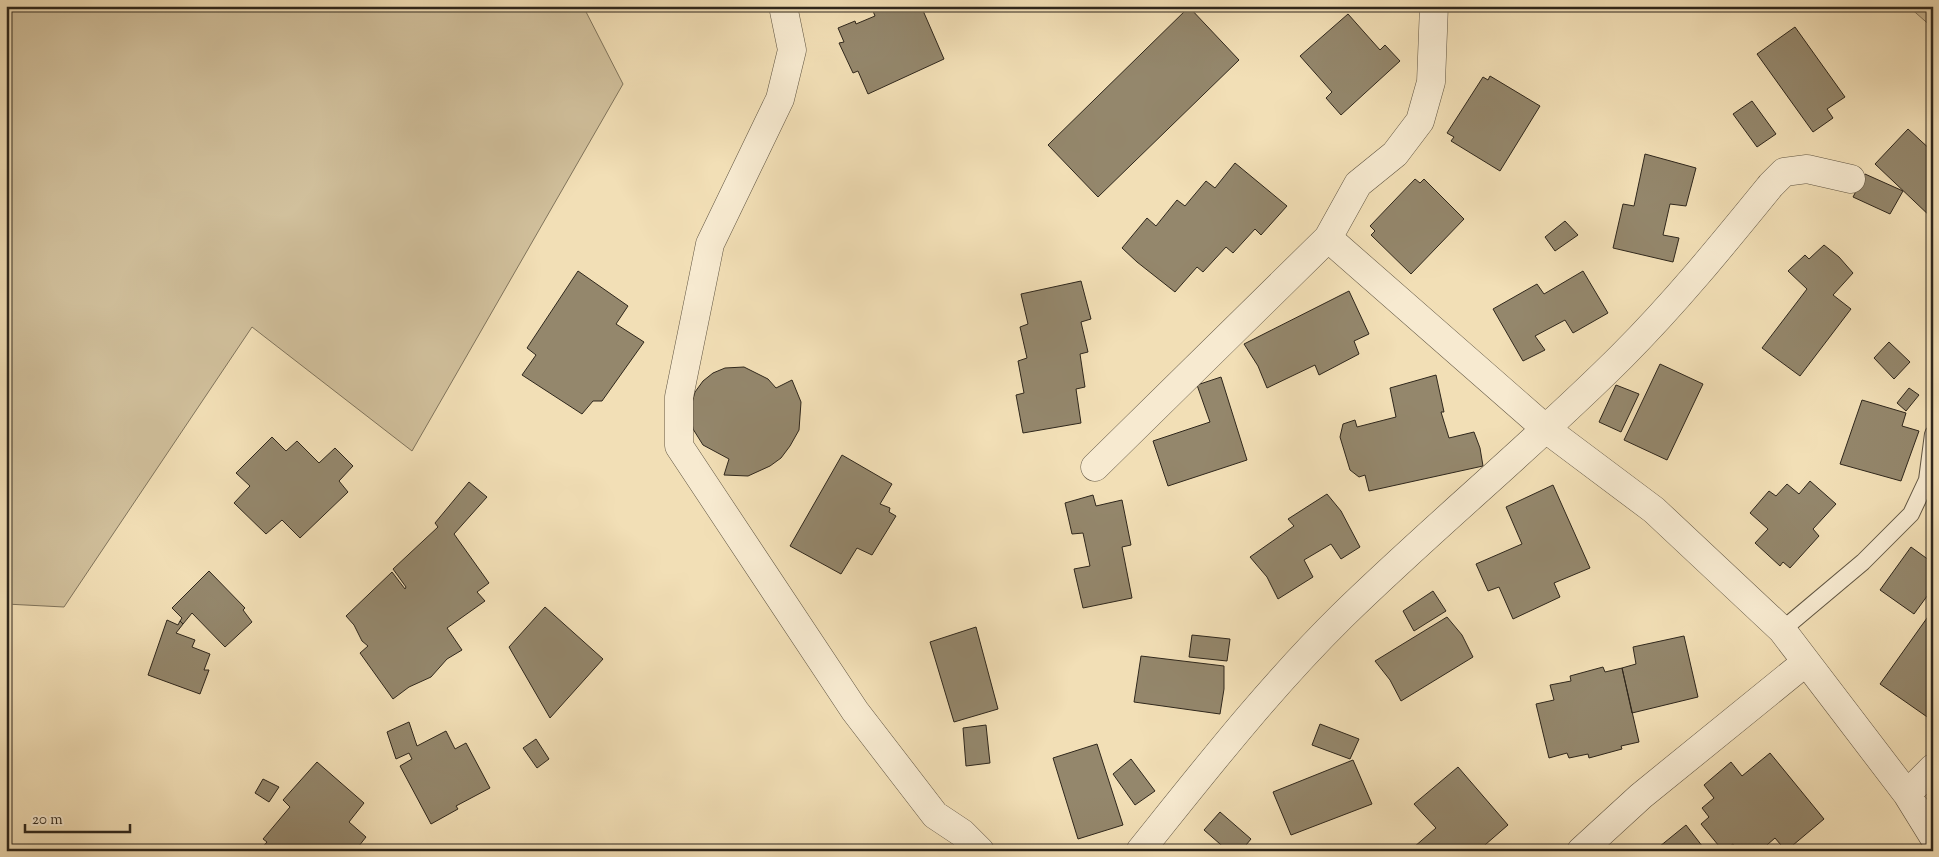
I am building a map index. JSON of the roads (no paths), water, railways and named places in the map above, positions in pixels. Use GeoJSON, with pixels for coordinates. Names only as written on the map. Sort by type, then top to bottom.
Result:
{"type":"FeatureCollection","features":[{"type":"Feature","properties":{"kind":"street"},"geometry":{"type":"LineString","coordinates":[[783,6],[792,50],[780,99],[710,244],[679,397],[679,446],[854,711],[935,814],[962,833],[980,851]]}},
{"type":"Feature","properties":{"kind":"street"},"geometry":{"type":"LineString","coordinates":[[1095,467],[1328,238],[1358,184],[1395,154],[1420,120],[1431,82],[1434,6]]}},
{"type":"Feature","properties":{"kind":"street"},"geometry":{"type":"LineString","coordinates":[[1140,851],[1245,720],[1341,617],[1546,429],[1622,356],[1696,278],[1771,185],[1784,172],[1807,169],[1851,179]]}},
{"type":"Feature","properties":{"kind":"street"},"geometry":{"type":"LineString","coordinates":[[1328,238],[1546,429],[1654,510],[1782,630],[1907,794],[1933,836]]}},
{"type":"Feature","properties":{"kind":"street"},"geometry":{"type":"LineString","coordinates":[[1581,851],[1641,796],[1806,662]]}},
{"type":"Feature","properties":{"kind":"street"},"geometry":{"type":"LineString","coordinates":[[1907,794],[1933,768]]}},
{"type":"Feature","properties":{"kind":"lane"},"geometry":{"type":"LineString","coordinates":[[1782,630],[1863,562],[1911,514],[1927,480],[1933,434]]}}]}
